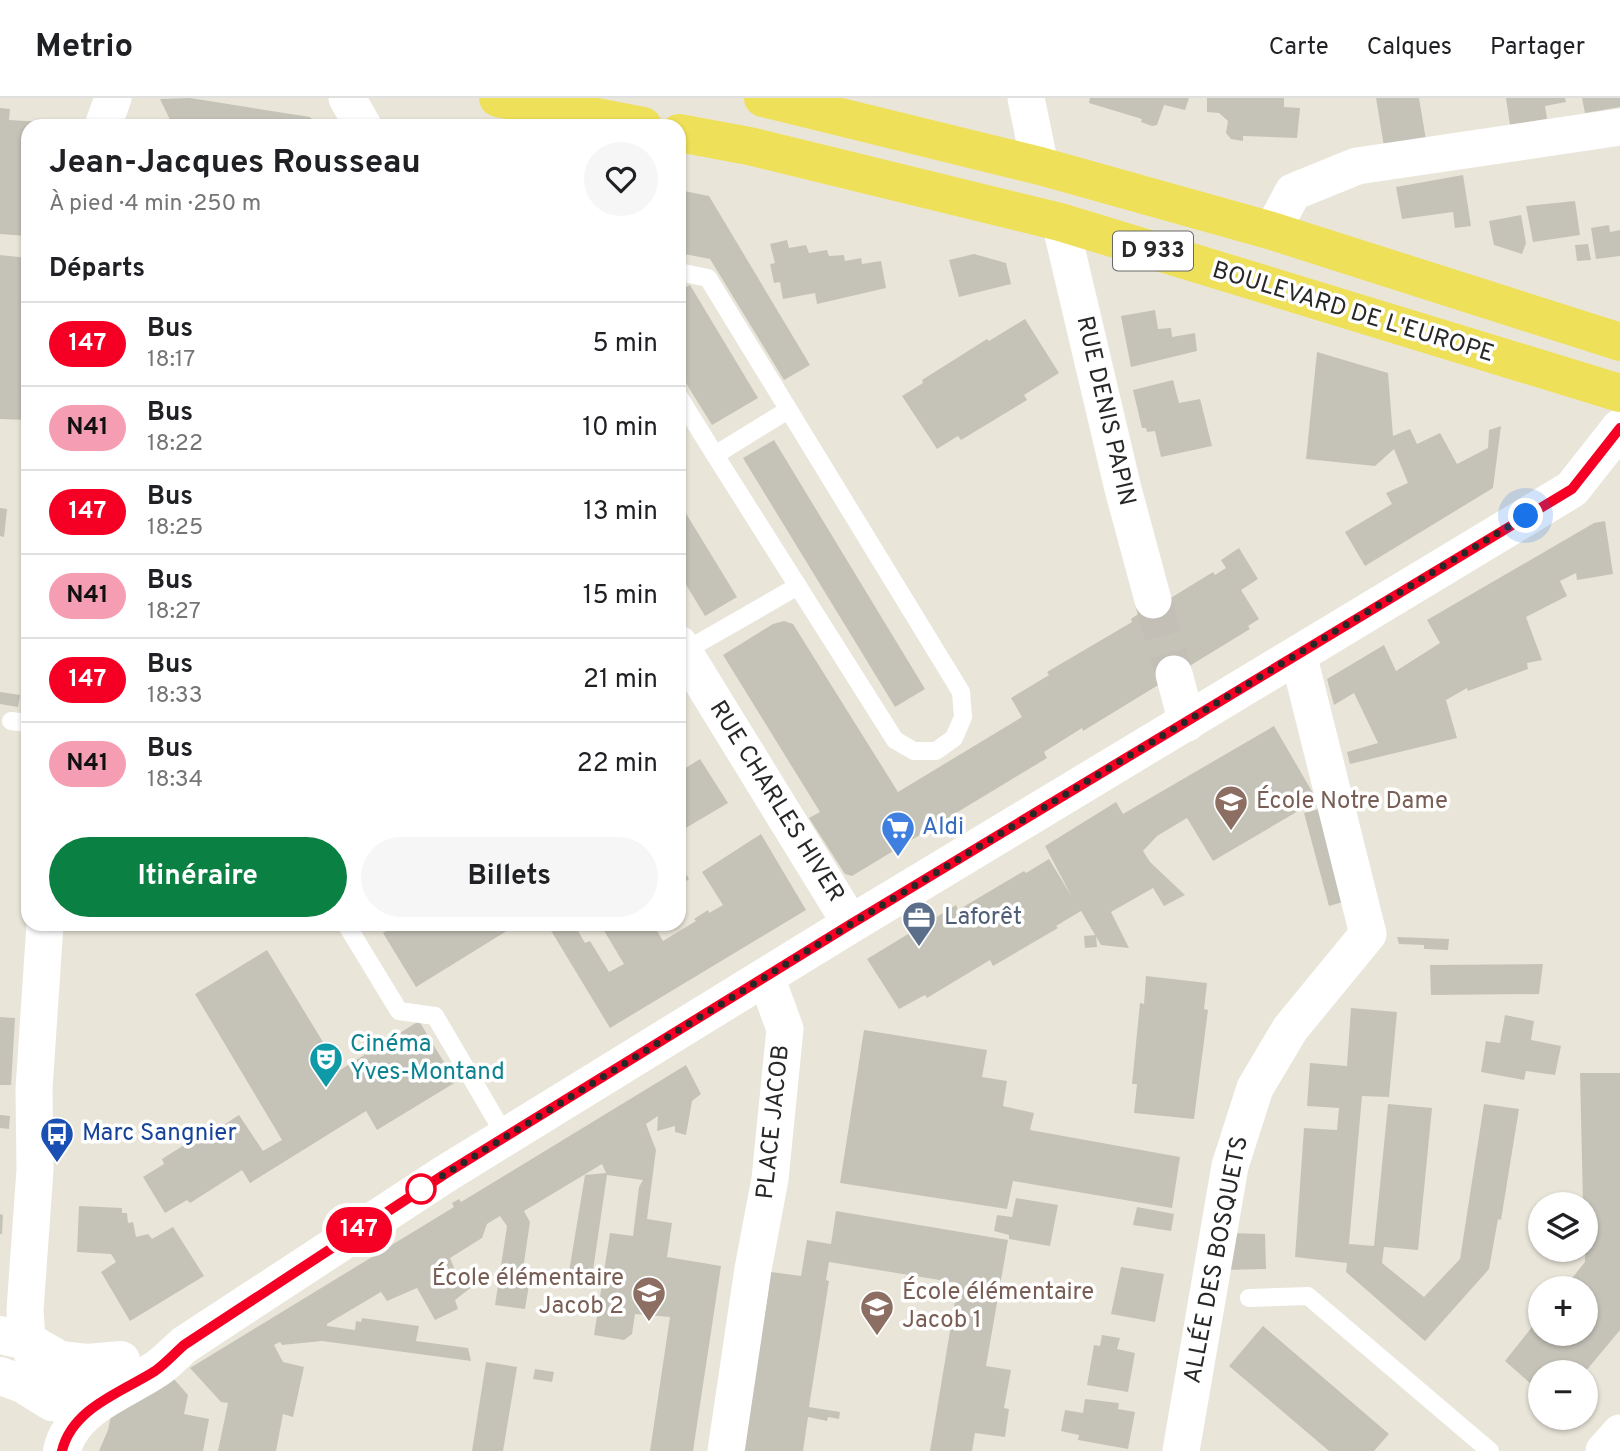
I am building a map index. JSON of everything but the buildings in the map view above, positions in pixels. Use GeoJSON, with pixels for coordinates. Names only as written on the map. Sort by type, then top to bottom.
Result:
{"type":"FeatureCollection","features":[{"type":"Feature","properties":{"kind":"main road"},"geometry":{"type":"LineString","coordinates":[[498,98],[607,119]]}},
{"type":"Feature","properties":{"kind":"main road","name":"BOULEVARD DE L'EUROPE"},"geometry":{"type":"LineString","coordinates":[[763,98],[1040,166],[1272,231],[1620,342]]}},
{"type":"Feature","properties":{"kind":"main road","name":"BOULEVARD DE L'EUROPE"},"geometry":{"type":"LineString","coordinates":[[686,134],[763,150],[1060,222],[1620,420]]}},
{"type":"Feature","properties":{"kind":"street"},"geometry":{"type":"LineString","coordinates":[[106,119],[113,98]]}},
{"type":"Feature","properties":{"kind":"street"},"geometry":{"type":"LineString","coordinates":[[347,98],[359,119]]}},
{"type":"Feature","properties":{"kind":"street"},"geometry":{"type":"LineString","coordinates":[[1026,98],[1040,166]]}},
{"type":"Feature","properties":{"kind":"street"},"geometry":{"type":"LineString","coordinates":[[1272,231],[1293,192],[1356,166],[1620,127]]}},
{"type":"Feature","properties":{"kind":"street","name":"RUE DENIS PAPIN"},"geometry":{"type":"LineString","coordinates":[[1060,222],[1123,489],[1153,600]]}},
{"type":"Feature","properties":{"kind":"street"},"geometry":{"type":"LineString","coordinates":[[62,1448],[76,1423],[92,1408],[158,1368],[184,1345],[445,1174],[851,924],[1572,489],[1620,420]]}},
{"type":"Feature","properties":{"kind":"street","name":"ALLÉE DES BOSQUETS"},"geometry":{"type":"LineString","coordinates":[[1181,1451],[1230,1166],[1255,1088],[1290,1030],[1368,934],[1298,654]]}},
{"type":"Feature","properties":{"kind":"street","name":"RUE CHARLES HIVER"},"geometry":{"type":"LineString","coordinates":[[686,656],[851,924]]}},
{"type":"Feature","properties":{"kind":"street"},"geometry":{"type":"LineString","coordinates":[[1174,674],[1187,723]]}},
{"type":"Feature","properties":{"kind":"street"},"geometry":{"type":"LineString","coordinates":[[9,1342],[25,1310],[35,1170],[34,1089],[45,931]]}},
{"type":"Feature","properties":{"kind":"street","name":"PLACE JACOB"},"geometry":{"type":"LineString","coordinates":[[726,1451],[753,1269],[770,1179],[785,1029],[766,977]]}},
{"type":"Feature","properties":{"kind":"street"},"geometry":{"type":"LineString","coordinates":[[9,1342],[60,1360],[87,1363],[134,1359]]}},
{"type":"Feature","properties":{"kind":"street"},"geometry":{"type":"LineString","coordinates":[[9,1342],[52,1402],[62,1448]]}},
{"type":"Feature","properties":{"kind":"street"},"geometry":{"type":"LineString","coordinates":[[52,1402],[83,1383],[103,1376],[149,1352],[184,1345]]}},
{"type":"Feature","properties":{"kind":"street"},"geometry":{"type":"LineString","coordinates":[[0,1376],[23,1384],[52,1402],[92,1408]]}},
{"type":"Feature","properties":{"kind":"street"},"geometry":{"type":"LineString","coordinates":[[1604,1451],[1620,1433]]}},
{"type":"Feature","properties":{"kind":"lane"},"geometry":{"type":"LineString","coordinates":[[686,273],[708,278],[961,692],[963,717],[954,738],[936,751],[914,751],[895,740],[686,408]]}},
{"type":"Feature","properties":{"kind":"lane"},"geometry":{"type":"LineString","coordinates":[[715,455],[788,410]]}},
{"type":"Feature","properties":{"kind":"lane"},"geometry":{"type":"LineString","coordinates":[[686,645],[799,586]]}},
{"type":"Feature","properties":{"kind":"lane"},"geometry":{"type":"LineString","coordinates":[[350,931],[398,1011],[435,1016],[506,1137]]}},
{"type":"Feature","properties":{"kind":"lane","name":"ALLÉE DES BOSQUETS"},"geometry":{"type":"LineString","coordinates":[[1249,1298],[1308,1296],[1490,1451]]}},
{"type":"Feature","properties":{"kind":"tunnel"},"geometry":{"type":"LineString","coordinates":[[1153,600],[1174,674]]}},
{"type":"Feature","properties":{"kind":"bus line","name":"147"},"geometry":{"type":"LineString","coordinates":[[62,1451],[76,1423],[92,1408],[158,1368],[184,1345],[445,1174],[851,924],[1572,489],[1620,428]]}},
{"type":"Feature","properties":{"kind":"place","name":"École Notre Dame"},"geometry":{"type":"Point","coordinates":[1231,832]}},
{"type":"Feature","properties":{"kind":"place","name":"Aldi"},"geometry":{"type":"Point","coordinates":[898,858]}},
{"type":"Feature","properties":{"kind":"place","name":"Laforêt"},"geometry":{"type":"Point","coordinates":[919,948]}},
{"type":"Feature","properties":{"kind":"place","name":"Cinéma Yves-Montand"},"geometry":{"type":"Point","coordinates":[326,1089]}},
{"type":"Feature","properties":{"kind":"place","name":"Marc Sangnier"},"geometry":{"type":"Point","coordinates":[57,1164]}},
{"type":"Feature","properties":{"kind":"place","name":"École élémentaire Jacob 2"},"geometry":{"type":"Point","coordinates":[649,1323]}},
{"type":"Feature","properties":{"kind":"place","name":"École élémentaire Jacob 1"},"geometry":{"type":"Point","coordinates":[877,1337]}},
{"type":"Feature","properties":{"kind":"route"},"geometry":{"type":"LineString","coordinates":[[421,1189],[851,924],[1526,516]]}}]}
